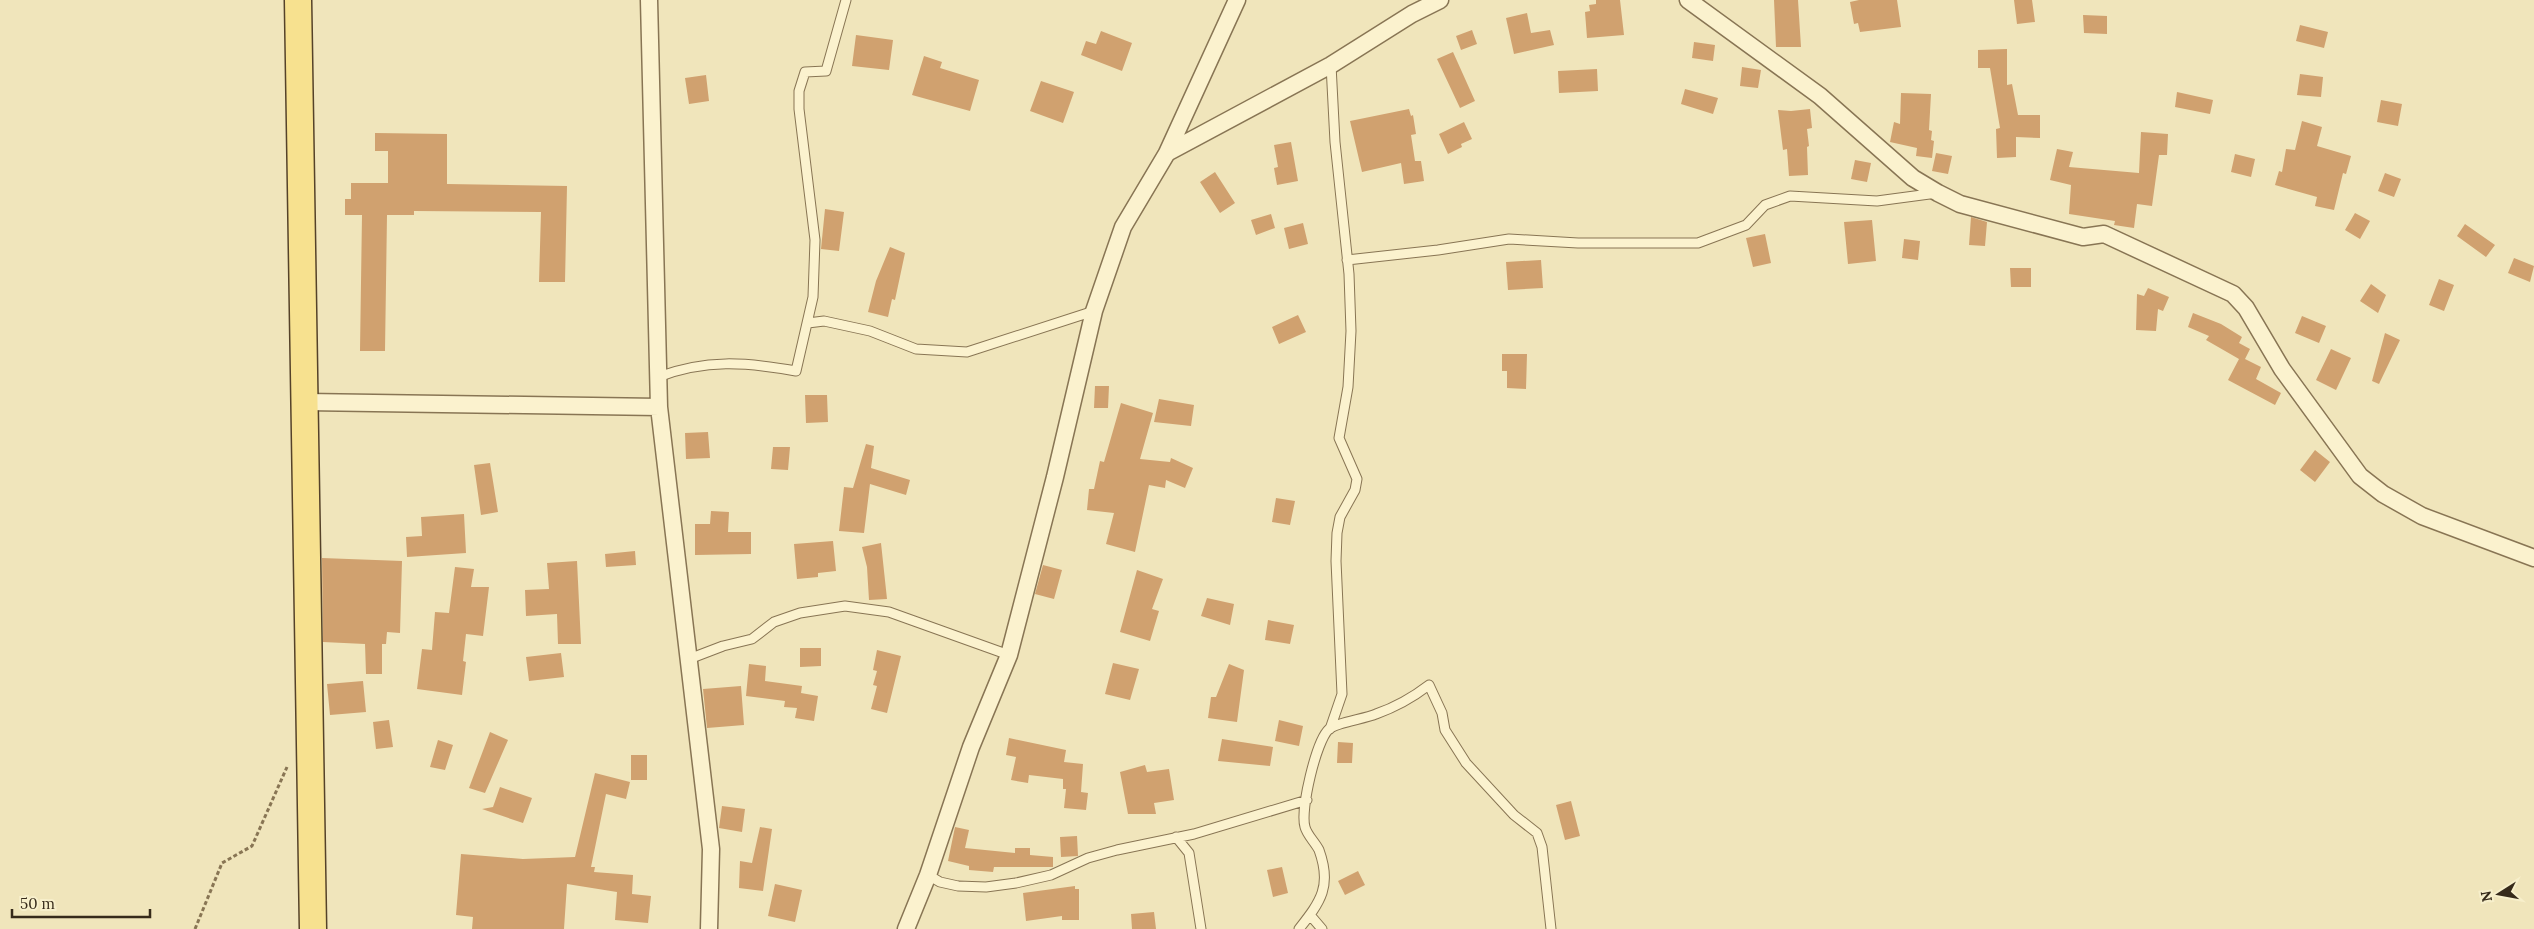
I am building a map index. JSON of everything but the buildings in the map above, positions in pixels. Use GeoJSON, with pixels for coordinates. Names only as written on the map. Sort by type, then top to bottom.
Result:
{"type":"FeatureCollection","features":[{"type":"Feature","properties":{"kind":"main road"},"geometry":{"type":"LineString","coordinates":[[298,0],[306,402],[313,929]]}},
{"type":"Feature","properties":{"kind":"street"},"geometry":{"type":"LineString","coordinates":[[649,0],[659,407],[711,849],[710,929]]}},
{"type":"Feature","properties":{"kind":"street"},"geometry":{"type":"LineString","coordinates":[[906,929],[928,875],[971,747],[1009,655],[1055,477],[1094,311],[1123,227],[1167,153],[1237,0]]}},
{"type":"Feature","properties":{"kind":"street"},"geometry":{"type":"LineString","coordinates":[[1167,153],[1331,64],[1412,14],[1440,0]]}},
{"type":"Feature","properties":{"kind":"street"},"geometry":{"type":"LineString","coordinates":[[1688,0],[1820,96],[1913,178],[1960,204],[2083,237],[2104,234],[2233,294],[2246,308],[2282,368],[2360,476],[2383,494],[2422,516],[2534,558]]}},
{"type":"Feature","properties":{"kind":"street"},"geometry":{"type":"LineString","coordinates":[[306,402],[659,407]]}},
{"type":"Feature","properties":{"kind":"lane"},"geometry":{"type":"LineString","coordinates":[[658,377],[702,364],[725,362],[796,371],[813,297],[815,240],[808,191],[808,167],[798,110],[799,91],[805,72],[826,71],[846,0]]}},
{"type":"Feature","properties":{"kind":"lane"},"geometry":{"type":"LineString","coordinates":[[1299,929],[1321,900],[1324,886],[1324,871],[1319,850],[1305,828],[1307,800],[1312,765],[1319,744],[1330,728],[1342,694],[1336,561],[1337,533],[1340,516],[1355,490],[1357,479],[1339,438],[1348,388],[1352,331],[1335,142],[1331,64]]}},
{"type":"Feature","properties":{"kind":"lane"},"geometry":{"type":"LineString","coordinates":[[1347,260],[1509,239],[1578,243],[1698,243],[1746,225],[1765,205],[1790,196],[1876,201],[1938,192]]}},
{"type":"Feature","properties":{"kind":"lane"},"geometry":{"type":"LineString","coordinates":[[808,324],[824,321],[870,331],[916,349],[967,352],[1094,311]]}},
{"type":"Feature","properties":{"kind":"lane"},"geometry":{"type":"LineString","coordinates":[[688,659],[723,646],[752,640],[774,622],[800,613],[844,606],[862,607],[906,617],[1009,655]]}},
{"type":"Feature","properties":{"kind":"lane"},"geometry":{"type":"LineString","coordinates":[[1330,728],[1375,715],[1406,702],[1429,685],[1442,713],[1446,730],[1466,763],[1514,815],[1537,833],[1542,847],[1551,929]]}},
{"type":"Feature","properties":{"kind":"lane"},"geometry":{"type":"LineString","coordinates":[[928,875],[940,882],[958,886],[986,887],[1016,882],[1051,875],[1088,858],[1116,850],[1176,837],[1271,812],[1307,800]]}},
{"type":"Feature","properties":{"kind":"lane"},"geometry":{"type":"LineString","coordinates":[[1176,837],[1189,853],[1201,929]]}},
{"type":"Feature","properties":{"kind":"lane"},"geometry":{"type":"LineString","coordinates":[[1310,915],[1322,929]]}},
{"type":"Feature","properties":{"kind":"path"},"geometry":{"type":"LineString","coordinates":[[195,929],[222,863],[252,846],[289,765]]}}]}
